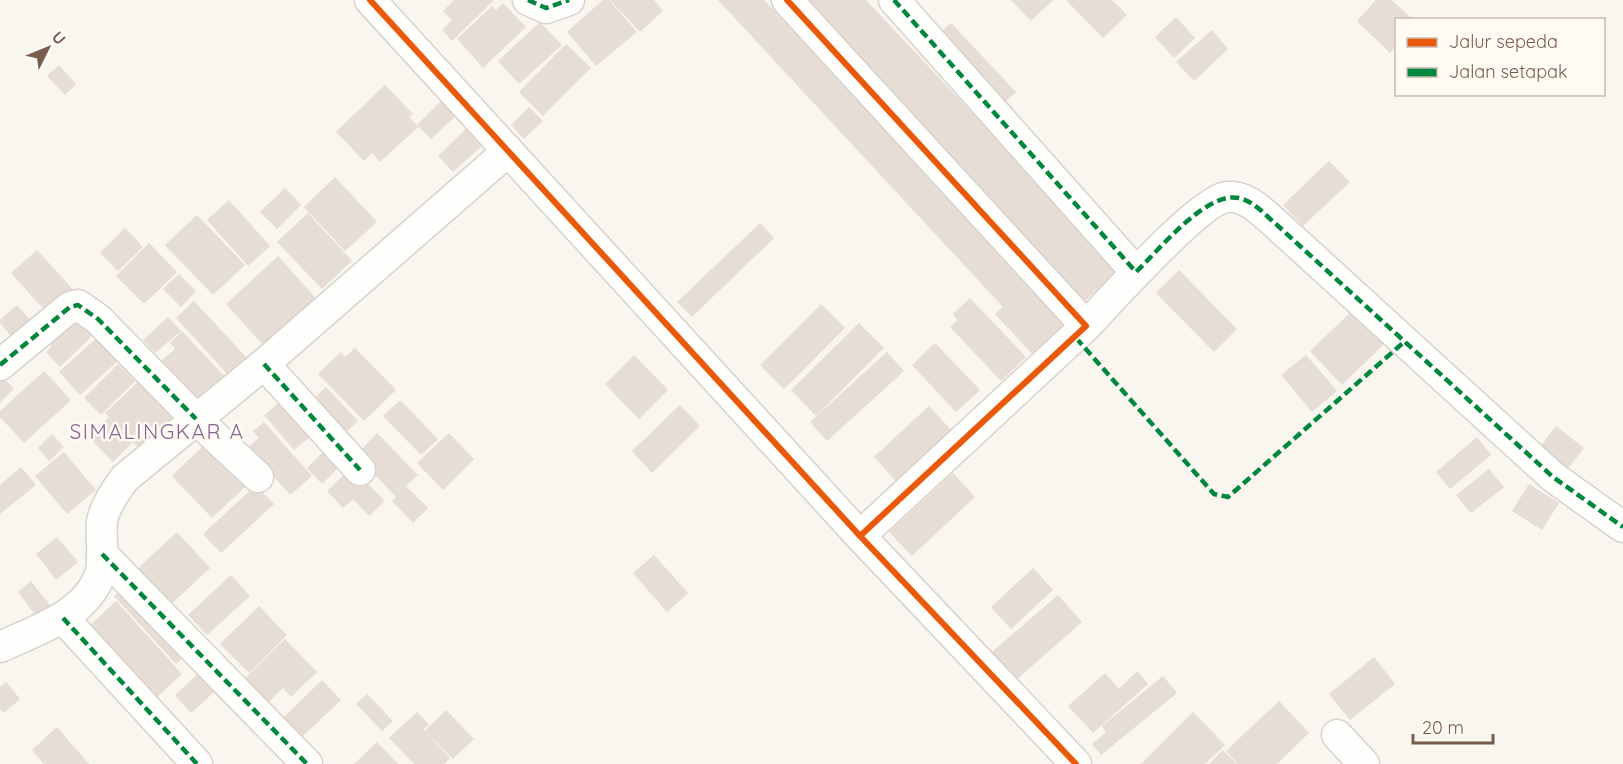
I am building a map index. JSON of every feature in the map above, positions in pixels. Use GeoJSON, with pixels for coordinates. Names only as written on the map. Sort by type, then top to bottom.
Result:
{"type":"FeatureCollection","features":[{"type":"Feature","properties":{"kind":"street"},"geometry":{"type":"LineString","coordinates":[[370,0],[860,536],[1060,759]]}},
{"type":"Feature","properties":{"kind":"street"},"geometry":{"type":"LineString","coordinates":[[528,0],[546,8],[568,0]]}},
{"type":"Feature","properties":{"kind":"street"},"geometry":{"type":"LineString","coordinates":[[787,0],[1086,326]]}},
{"type":"Feature","properties":{"kind":"street"},"geometry":{"type":"LineString","coordinates":[[894,0],[1136,272]]}},
{"type":"Feature","properties":{"kind":"street"},"geometry":{"type":"LineString","coordinates":[[0,647],[63,618],[87,596],[99,577],[102,520],[113,494],[125,478],[264,364],[508,151]]}},
{"type":"Feature","properties":{"kind":"street"},"geometry":{"type":"LineString","coordinates":[[860,536],[1086,326],[1136,272],[1205,207],[1226,197],[1241,198],[1277,225],[1553,477],[1623,527]]}},
{"type":"Feature","properties":{"kind":"street"},"geometry":{"type":"LineString","coordinates":[[0,365],[70,306],[78,305],[98,319],[196,420],[258,477]]}},
{"type":"Feature","properties":{"kind":"street"},"geometry":{"type":"LineString","coordinates":[[264,364],[360,470]]}},
{"type":"Feature","properties":{"kind":"street"},"geometry":{"type":"LineString","coordinates":[[102,554],[308,764]]}},
{"type":"Feature","properties":{"kind":"street"},"geometry":{"type":"LineString","coordinates":[[63,618],[197,764]]}},
{"type":"Feature","properties":{"kind":"street"},"geometry":{"type":"LineString","coordinates":[[1337,735],[1364,764]]}},
{"type":"Feature","properties":{"kind":"building"},"geometry":{"type":"Polygon","coordinates":[[[454,0],[494,0],[452,41],[442,30],[452,20],[443,11],[454,0]]]}},
{"type":"Feature","properties":{"kind":"building"},"geometry":{"type":"Polygon","coordinates":[[[603,0],[609,0],[637,32],[596,66],[567,32],[603,0]]]}},
{"type":"Feature","properties":{"kind":"building"},"geometry":{"type":"Polygon","coordinates":[[[610,0],[654,0],[663,11],[640,32],[610,0]]]}},
{"type":"Feature","properties":{"kind":"building"},"geometry":{"type":"Polygon","coordinates":[[[718,0],[764,0],[1068,325],[1035,357],[995,314],[1003,307],[718,0]]]}},
{"type":"Feature","properties":{"kind":"building"},"geometry":{"type":"Polygon","coordinates":[[[800,0],[866,0],[1119,269],[1084,302],[800,0]]]}},
{"type":"Feature","properties":{"kind":"building"},"geometry":{"type":"Polygon","coordinates":[[[1011,0],[1053,0],[1031,21],[1011,0]]]}},
{"type":"Feature","properties":{"kind":"building"},"geometry":{"type":"Polygon","coordinates":[[[1066,0],[1112,0],[1127,15],[1103,38],[1066,0]]]}},
{"type":"Feature","properties":{"kind":"building"},"geometry":{"type":"Polygon","coordinates":[[[1376,0],[1392,0],[1411,18],[1395,18],[1395,47],[1390,53],[1357,21],[1376,0]]]}},
{"type":"Feature","properties":{"kind":"building"},"geometry":{"type":"Polygon","coordinates":[[[503,3],[526,27],[483,68],[457,39],[492,6],[496,10],[503,3]]]}},
{"type":"Feature","properties":{"kind":"building"},"geometry":{"type":"Polygon","coordinates":[[[1176,17],[1195,38],[1174,58],[1155,37],[1176,17]]]}},
{"type":"Feature","properties":{"kind":"building"},"geometry":{"type":"Polygon","coordinates":[[[540,22],[562,45],[519,84],[498,61],[540,22]]]}},
{"type":"Feature","properties":{"kind":"building"},"geometry":{"type":"Polygon","coordinates":[[[951,23],[1016,92],[1006,101],[1013,108],[1002,118],[926,37],[938,25],[943,30],[951,23]]]}},
{"type":"Feature","properties":{"kind":"building"},"geometry":{"type":"Polygon","coordinates":[[[1212,30],[1228,49],[1194,81],[1176,62],[1212,30]]]}},
{"type":"Feature","properties":{"kind":"building"},"geometry":{"type":"Polygon","coordinates":[[[566,44],[591,68],[543,116],[519,92],[566,44]]]}},
{"type":"Feature","properties":{"kind":"building"},"geometry":{"type":"Polygon","coordinates":[[[59,65],[76,84],[65,95],[47,76],[59,65]]]}},
{"type":"Feature","properties":{"kind":"building"},"geometry":{"type":"Polygon","coordinates":[[[385,85],[413,114],[409,117],[418,127],[380,162],[372,153],[364,161],[336,132],[385,85]]]}},
{"type":"Feature","properties":{"kind":"building"},"geometry":{"type":"Polygon","coordinates":[[[443,99],[458,114],[431,139],[417,125],[443,99]]]}},
{"type":"Feature","properties":{"kind":"building"},"geometry":{"type":"Polygon","coordinates":[[[529,107],[543,121],[524,139],[511,125],[529,107]]]}},
{"type":"Feature","properties":{"kind":"building"},"geometry":{"type":"Polygon","coordinates":[[[468,127],[484,144],[453,172],[438,156],[468,127]]]}},
{"type":"Feature","properties":{"kind":"building"},"geometry":{"type":"Polygon","coordinates":[[[1329,161],[1350,182],[1303,226],[1283,205],[1329,161]]]}},
{"type":"Feature","properties":{"kind":"building"},"geometry":{"type":"Polygon","coordinates":[[[335,177],[377,222],[345,251],[304,207],[335,177]]]}},
{"type":"Feature","properties":{"kind":"building"},"geometry":{"type":"Polygon","coordinates":[[[285,188],[301,205],[277,229],[260,212],[285,188]]]}},
{"type":"Feature","properties":{"kind":"building"},"geometry":{"type":"Polygon","coordinates":[[[229,200],[270,246],[248,266],[207,220],[229,200]]]}},
{"type":"Feature","properties":{"kind":"building"},"geometry":{"type":"Polygon","coordinates":[[[308,213],[352,261],[322,289],[277,242],[308,213]]]}},
{"type":"Feature","properties":{"kind":"building"},"geometry":{"type":"Polygon","coordinates":[[[197,215],[245,265],[213,295],[165,245],[197,215]]]}},
{"type":"Feature","properties":{"kind":"building"},"geometry":{"type":"Polygon","coordinates":[[[760,223],[774,238],[692,317],[677,302],[760,223]]]}},
{"type":"Feature","properties":{"kind":"building"},"geometry":{"type":"Polygon","coordinates":[[[125,228],[143,247],[118,271],[100,253],[125,228]]]}},
{"type":"Feature","properties":{"kind":"building"},"geometry":{"type":"Polygon","coordinates":[[[149,243],[177,272],[144,304],[116,276],[149,243]]]}},
{"type":"Feature","properties":{"kind":"building"},"geometry":{"type":"Polygon","coordinates":[[[37,250],[77,294],[51,317],[11,273],[37,250]]]}},
{"type":"Feature","properties":{"kind":"building"},"geometry":{"type":"Polygon","coordinates":[[[278,256],[321,304],[266,348],[226,304],[278,256]]]}},
{"type":"Feature","properties":{"kind":"building"},"geometry":{"type":"Polygon","coordinates":[[[1179,270],[1237,329],[1214,352],[1156,293],[1179,270]]]}},
{"type":"Feature","properties":{"kind":"building"},"geometry":{"type":"Polygon","coordinates":[[[179,274],[196,291],[181,307],[163,289],[179,274]]]}},
{"type":"Feature","properties":{"kind":"building"},"geometry":{"type":"Polygon","coordinates":[[[970,298],[1026,357],[1001,381],[950,327],[957,320],[953,314],[970,298]]]}},
{"type":"Feature","properties":{"kind":"building"},"geometry":{"type":"Polygon","coordinates":[[[194,301],[248,359],[229,376],[176,318],[194,301]]]}},
{"type":"Feature","properties":{"kind":"building"},"geometry":{"type":"Polygon","coordinates":[[[821,304],[845,328],[784,389],[760,365],[821,304]]]}},
{"type":"Feature","properties":{"kind":"building"},"geometry":{"type":"Polygon","coordinates":[[[17,305],[39,330],[20,347],[0,323],[0,320],[17,305]]]}},
{"type":"Feature","properties":{"kind":"building"},"geometry":{"type":"Polygon","coordinates":[[[1352,311],[1384,344],[1342,385],[1310,351],[1352,311]]]}},
{"type":"Feature","properties":{"kind":"building"},"geometry":{"type":"Polygon","coordinates":[[[77,317],[99,329],[60,367],[46,352],[52,346],[49,343],[77,317]]]}},
{"type":"Feature","properties":{"kind":"building"},"geometry":{"type":"Polygon","coordinates":[[[168,317],[181,331],[155,353],[143,340],[168,317]]]}},
{"type":"Feature","properties":{"kind":"building"},"geometry":{"type":"Polygon","coordinates":[[[859,323],[884,348],[816,416],[791,390],[859,323]]]}},
{"type":"Feature","properties":{"kind":"building"},"geometry":{"type":"Polygon","coordinates":[[[182,331],[224,376],[198,400],[161,361],[175,349],[170,343],[182,331]]]}},
{"type":"Feature","properties":{"kind":"building"},"geometry":{"type":"Polygon","coordinates":[[[101,334],[121,358],[80,395],[59,372],[101,334]]]}},
{"type":"Feature","properties":{"kind":"building"},"geometry":{"type":"Polygon","coordinates":[[[935,343],[980,390],[956,412],[912,365],[935,343]]]}},
{"type":"Feature","properties":{"kind":"building"},"geometry":{"type":"Polygon","coordinates":[[[355,348],[396,390],[364,421],[318,374],[341,352],[345,357],[355,348]]]}},
{"type":"Feature","properties":{"kind":"building"},"geometry":{"type":"Polygon","coordinates":[[[887,352],[904,371],[827,441],[810,422],[887,352]]]}},
{"type":"Feature","properties":{"kind":"building"},"geometry":{"type":"Polygon","coordinates":[[[634,355],[668,390],[639,419],[605,384],[634,355]]]}},
{"type":"Feature","properties":{"kind":"building"},"geometry":{"type":"Polygon","coordinates":[[[1306,355],[1337,391],[1312,412],[1281,375],[1306,355]]]}},
{"type":"Feature","properties":{"kind":"building"},"geometry":{"type":"Polygon","coordinates":[[[118,364],[135,381],[101,415],[84,398],[118,364]]]}},
{"type":"Feature","properties":{"kind":"building"},"geometry":{"type":"Polygon","coordinates":[[[44,371],[71,400],[24,443],[0,417],[0,411],[44,371]]]}},
{"type":"Feature","properties":{"kind":"building"},"geometry":{"type":"Polygon","coordinates":[[[0,374],[14,389],[0,403],[0,374]]]}},
{"type":"Feature","properties":{"kind":"building"},"geometry":{"type":"Polygon","coordinates":[[[138,382],[172,418],[140,449],[133,442],[113,462],[88,436],[109,417],[105,413],[138,382]]]}},
{"type":"Feature","properties":{"kind":"building"},"geometry":{"type":"Polygon","coordinates":[[[326,387],[358,421],[345,433],[313,399],[326,387]]]}},
{"type":"Feature","properties":{"kind":"building"},"geometry":{"type":"Polygon","coordinates":[[[289,394],[319,429],[294,450],[264,415],[289,394]]]}},
{"type":"Feature","properties":{"kind":"building"},"geometry":{"type":"Polygon","coordinates":[[[400,400],[438,439],[421,455],[383,416],[400,400]]]}},
{"type":"Feature","properties":{"kind":"building"},"geometry":{"type":"Polygon","coordinates":[[[680,405],[700,426],[652,473],[632,451],[680,405]]]}},
{"type":"Feature","properties":{"kind":"building"},"geometry":{"type":"Polygon","coordinates":[[[929,406],[952,431],[897,482],[874,457],[929,406]]]}},
{"type":"Feature","properties":{"kind":"building"},"geometry":{"type":"Polygon","coordinates":[[[264,422],[312,476],[290,495],[248,447],[259,438],[253,431],[264,422]]]}},
{"type":"Feature","properties":{"kind":"building"},"geometry":{"type":"Polygon","coordinates":[[[1556,426],[1584,448],[1562,476],[1534,455],[1556,426]]]}},
{"type":"Feature","properties":{"kind":"building"},"geometry":{"type":"Polygon","coordinates":[[[377,433],[418,475],[406,486],[428,508],[413,523],[392,501],[396,497],[356,455],[377,433]]]}},
{"type":"Feature","properties":{"kind":"building"},"geometry":{"type":"Polygon","coordinates":[[[449,433],[474,459],[443,490],[417,463],[449,433]]]}},
{"type":"Feature","properties":{"kind":"building"},"geometry":{"type":"Polygon","coordinates":[[[52,434],[64,447],[49,461],[38,448],[52,434]]]}},
{"type":"Feature","properties":{"kind":"building"},"geometry":{"type":"Polygon","coordinates":[[[1477,437],[1491,455],[1450,489],[1436,472],[1477,437]]]}},
{"type":"Feature","properties":{"kind":"building"},"geometry":{"type":"Polygon","coordinates":[[[204,445],[245,487],[212,518],[172,476],[204,445]]]}},
{"type":"Feature","properties":{"kind":"building"},"geometry":{"type":"Polygon","coordinates":[[[330,445],[345,461],[322,484],[307,468],[330,445]]]}},
{"type":"Feature","properties":{"kind":"building"},"geometry":{"type":"Polygon","coordinates":[[[64,452],[96,490],[67,514],[35,476],[64,452]]]}},
{"type":"Feature","properties":{"kind":"building"},"geometry":{"type":"Polygon","coordinates":[[[21,467],[36,485],[0,514],[0,485],[21,467]]]}},
{"type":"Feature","properties":{"kind":"building"},"geometry":{"type":"Polygon","coordinates":[[[352,467],[385,501],[369,516],[353,499],[343,508],[327,491],[352,467]]]}},
{"type":"Feature","properties":{"kind":"building"},"geometry":{"type":"Polygon","coordinates":[[[1489,469],[1504,487],[1471,513],[1456,495],[1489,469]]]}},
{"type":"Feature","properties":{"kind":"building"},"geometry":{"type":"Polygon","coordinates":[[[953,473],[975,497],[912,556],[889,532],[953,473]]]}},
{"type":"Feature","properties":{"kind":"building"},"geometry":{"type":"Polygon","coordinates":[[[1529,484],[1559,503],[1542,530],[1512,511],[1529,484]]]}},
{"type":"Feature","properties":{"kind":"building"},"geometry":{"type":"Polygon","coordinates":[[[256,485],[274,504],[221,553],[203,534],[256,485]]]}},
{"type":"Feature","properties":{"kind":"building"},"geometry":{"type":"Polygon","coordinates":[[[177,532],[210,568],[167,608],[134,572],[177,532]]]}},
{"type":"Feature","properties":{"kind":"building"},"geometry":{"type":"Polygon","coordinates":[[[57,537],[78,562],[56,580],[36,554],[57,537]]]}},
{"type":"Feature","properties":{"kind":"building"},"geometry":{"type":"Polygon","coordinates":[[[654,555],[688,593],[667,612],[633,573],[654,555]]]}},
{"type":"Feature","properties":{"kind":"building"},"geometry":{"type":"Polygon","coordinates":[[[1033,568],[1053,590],[1011,629],[991,607],[1033,568]]]}},
{"type":"Feature","properties":{"kind":"building"},"geometry":{"type":"Polygon","coordinates":[[[231,575],[250,596],[207,635],[188,615],[231,575]]]}},
{"type":"Feature","properties":{"kind":"building"},"geometry":{"type":"Polygon","coordinates":[[[31,581],[53,609],[39,620],[18,592],[31,581]]]}},
{"type":"Feature","properties":{"kind":"building"},"geometry":{"type":"Polygon","coordinates":[[[128,583],[191,651],[176,664],[114,596],[128,583]]]}},
{"type":"Feature","properties":{"kind":"building"},"geometry":{"type":"Polygon","coordinates":[[[1058,595],[1082,622],[1016,680],[992,652],[1058,595]]]}},
{"type":"Feature","properties":{"kind":"building"},"geometry":{"type":"Polygon","coordinates":[[[116,601],[182,674],[154,700],[87,628],[116,601]]]}},
{"type":"Feature","properties":{"kind":"building"},"geometry":{"type":"Polygon","coordinates":[[[259,606],[287,635],[249,673],[220,644],[259,606]]]}},
{"type":"Feature","properties":{"kind":"building"},"geometry":{"type":"Polygon","coordinates":[[[285,639],[317,672],[291,697],[283,688],[266,705],[243,680],[285,639]]]}},
{"type":"Feature","properties":{"kind":"building"},"geometry":{"type":"Polygon","coordinates":[[[1374,657],[1395,684],[1350,720],[1329,694],[1374,657]]]}},
{"type":"Feature","properties":{"kind":"building"},"geometry":{"type":"Polygon","coordinates":[[[202,670],[222,685],[191,713],[175,695],[202,670]]]}},
{"type":"Feature","properties":{"kind":"building"},"geometry":{"type":"Polygon","coordinates":[[[1137,671],[1148,684],[1093,733],[1068,706],[1105,673],[1119,689],[1137,671]]]}},
{"type":"Feature","properties":{"kind":"building"},"geometry":{"type":"Polygon","coordinates":[[[1163,676],[1177,693],[1101,755],[1092,744],[1106,732],[1102,726],[1163,676]]]}},
{"type":"Feature","properties":{"kind":"building"},"geometry":{"type":"Polygon","coordinates":[[[322,680],[341,700],[301,738],[282,719],[322,680]]]}},
{"type":"Feature","properties":{"kind":"building"},"geometry":{"type":"Polygon","coordinates":[[[6,682],[20,699],[4,713],[0,709],[0,687],[6,682]]]}},
{"type":"Feature","properties":{"kind":"building"},"geometry":{"type":"Polygon","coordinates":[[[367,694],[393,721],[382,731],[356,704],[367,694]]]}},
{"type":"Feature","properties":{"kind":"building"},"geometry":{"type":"Polygon","coordinates":[[[1279,701],[1309,733],[1277,764],[1238,764],[1226,751],[1279,701]]]}},
{"type":"Feature","properties":{"kind":"building"},"geometry":{"type":"Polygon","coordinates":[[[446,710],[474,739],[453,759],[425,731],[446,710]]]}},
{"type":"Feature","properties":{"kind":"building"},"geometry":{"type":"Polygon","coordinates":[[[417,712],[429,725],[423,729],[450,758],[444,764],[414,764],[389,738],[417,712]]]}},
{"type":"Feature","properties":{"kind":"building"},"geometry":{"type":"Polygon","coordinates":[[[1193,712],[1225,745],[1205,764],[1141,764],[1193,712]]]}},
{"type":"Feature","properties":{"kind":"building"},"geometry":{"type":"Polygon","coordinates":[[[57,727],[89,764],[44,764],[32,750],[57,727]]]}},
{"type":"Feature","properties":{"kind":"building"},"geometry":{"type":"Polygon","coordinates":[[[377,742],[398,764],[354,764],[377,742]]]}},
{"type":"Feature","properties":{"kind":"building"},"geometry":{"type":"Polygon","coordinates":[[[1223,750],[1237,764],[1209,764],[1223,750]]]}},
{"type":"Feature","properties":{"kind":"marked path"},"geometry":{"type":"LineString","coordinates":[[528,0],[546,8],[569,0]]}},
{"type":"Feature","properties":{"kind":"marked path"},"geometry":{"type":"LineString","coordinates":[[894,0],[1136,272],[1184,224],[1212,204],[1226,198],[1239,198],[1250,202],[1553,477],[1623,527]]}},
{"type":"Feature","properties":{"kind":"marked path"},"geometry":{"type":"LineString","coordinates":[[0,365],[70,307],[78,305],[98,319],[196,419]]}},
{"type":"Feature","properties":{"kind":"marked path"},"geometry":{"type":"LineString","coordinates":[[1076,338],[1214,494],[1228,497],[1404,342]]}},
{"type":"Feature","properties":{"kind":"marked path"},"geometry":{"type":"LineString","coordinates":[[264,364],[360,470]]}},
{"type":"Feature","properties":{"kind":"marked path"},"geometry":{"type":"LineString","coordinates":[[102,554],[307,764]]}},
{"type":"Feature","properties":{"kind":"marked path"},"geometry":{"type":"LineString","coordinates":[[63,618],[197,764]]}},
{"type":"Feature","properties":{"kind":"cycle path"},"geometry":{"type":"LineString","coordinates":[[370,0],[860,536],[1076,764]]}},
{"type":"Feature","properties":{"kind":"cycle path"},"geometry":{"type":"LineString","coordinates":[[787,0],[1086,326],[860,536]]}},
{"type":"Feature","properties":{"kind":"district","name":"SIMALINGKAR A"},"geometry":{"type":"Point","coordinates":[157,431]}}]}
